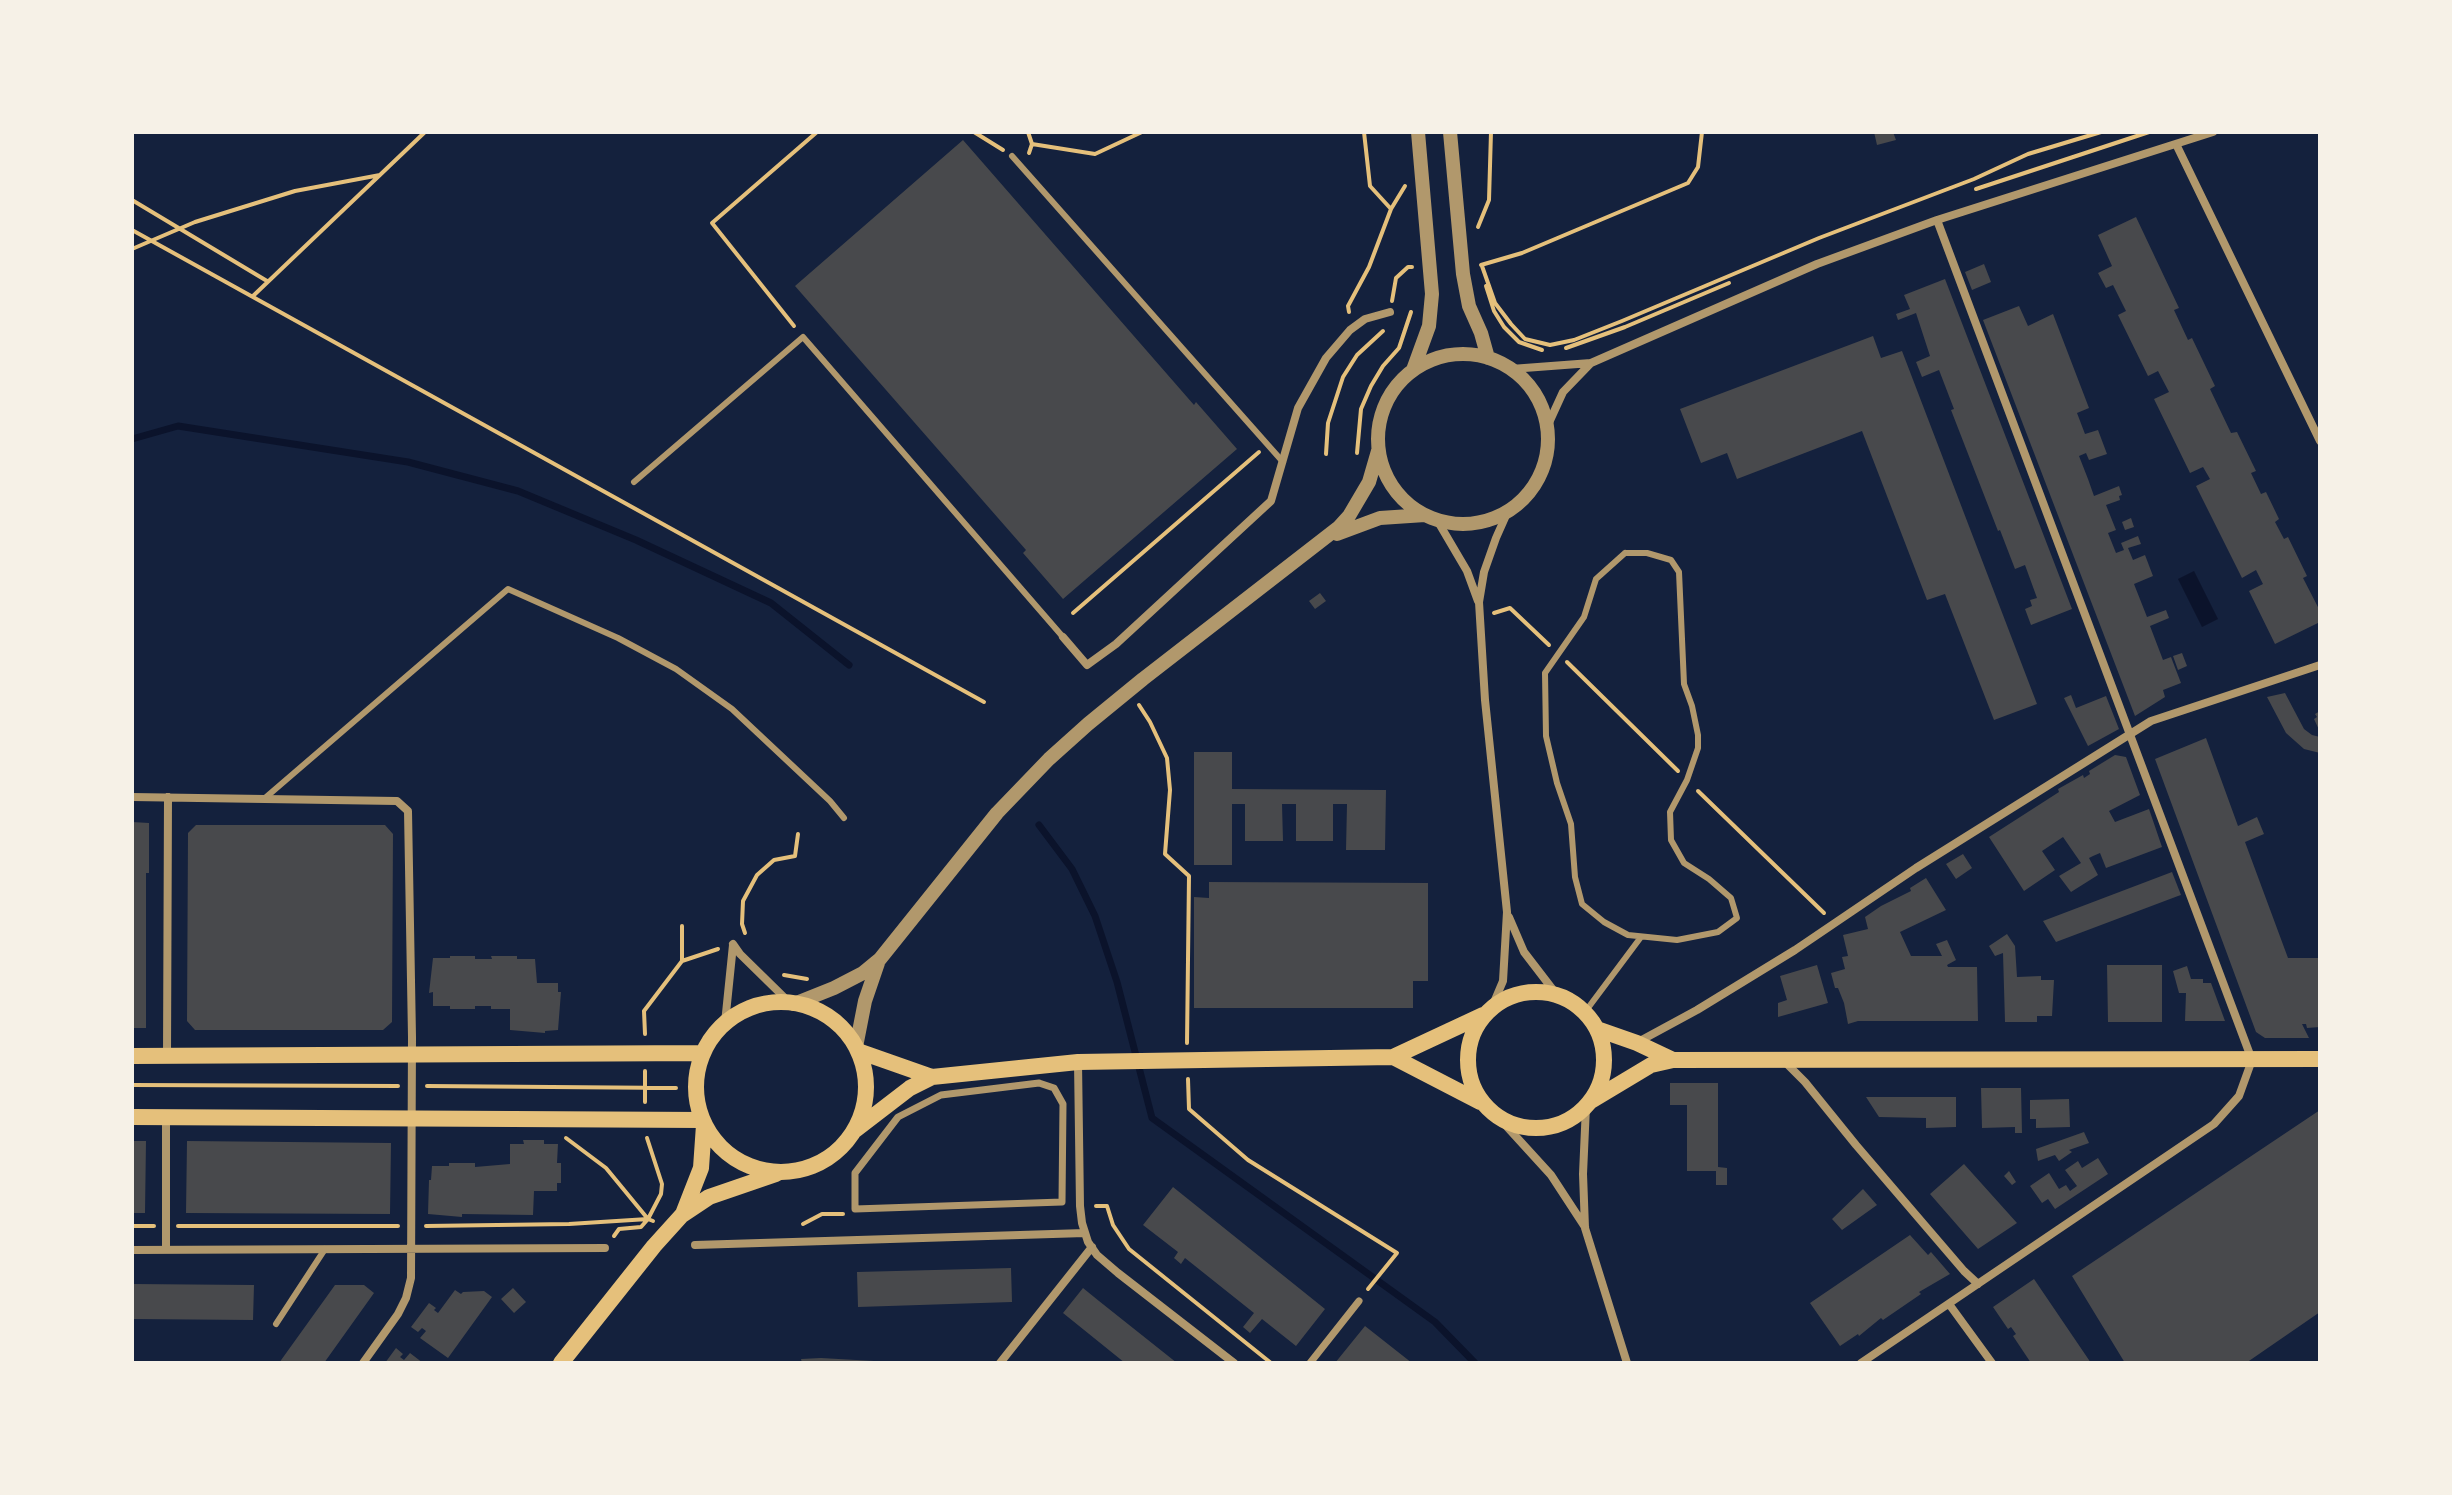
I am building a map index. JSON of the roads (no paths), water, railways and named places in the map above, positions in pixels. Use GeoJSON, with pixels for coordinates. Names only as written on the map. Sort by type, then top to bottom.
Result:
{"type":"FeatureCollection","features":[{"type":"Feature","properties":{"kind":"main road"},"geometry":{"type":"LineString","coordinates":[[561,1363],[682,1215],[709,1197],[825,1160],[854,1131],[910,1088],[932,1077],[1078,1062],[1393,1057],[1488,1011],[1505,999],[1535,992],[1570,1000],[1585,1012],[1597,1029],[1604,1050],[1604,1069],[1588,1103]]}},
{"type":"Feature","properties":{"kind":"main road"},"geometry":{"type":"LineString","coordinates":[[682,1215],[701,1168],[703,1122],[695,1089],[703,1053],[725,1023],[753,1007],[792,1004],[810,1008],[841,1027],[857,1049],[864,1068],[866,1093],[854,1131]]}},
{"type":"Feature","properties":{"kind":"main road"},"geometry":{"type":"LineString","coordinates":[[1482,1103],[1469,1075],[1467,1058],[1470,1038],[1488,1011]]}},
{"type":"Feature","properties":{"kind":"main road"},"geometry":{"type":"LineString","coordinates":[[1597,1029],[1673,1060]]}},
{"type":"Feature","properties":{"kind":"main road"},"geometry":{"type":"LineString","coordinates":[[857,1049],[932,1077]]}},
{"type":"Feature","properties":{"kind":"main road"},"geometry":{"type":"LineString","coordinates":[[132,1056],[703,1053]]}},
{"type":"Feature","properties":{"kind":"main road"},"geometry":{"type":"LineString","coordinates":[[1393,1057],[1482,1103],[1499,1118],[1528,1128],[1552,1126],[1572,1118],[1588,1103],[1651,1065],[1673,1060],[2320,1059]]}},
{"type":"Feature","properties":{"kind":"main road"},"geometry":{"type":"LineString","coordinates":[[132,1117],[703,1122]]}},
{"type":"Feature","properties":{"kind":"main road"},"geometry":{"type":"LineString","coordinates":[[703,1122],[714,1140],[734,1158],[760,1169],[785,1171]]}},
{"type":"Feature","properties":{"kind":"street"},"geometry":{"type":"LineString","coordinates":[[1413,370],[1429,326],[1432,294],[1418,132]]}},
{"type":"Feature","properties":{"kind":"street"},"geometry":{"type":"LineString","coordinates":[[1450,132],[1463,274],[1469,306],[1488,358]]}},
{"type":"Feature","properties":{"kind":"street"},"geometry":{"type":"LineString","coordinates":[[1511,369],[1591,363],[1817,264],[1937,220],[2213,132]]}},
{"type":"Feature","properties":{"kind":"street"},"geometry":{"type":"LineString","coordinates":[[2176,144],[2320,441]]}},
{"type":"Feature","properties":{"kind":"street"},"geometry":{"type":"LineString","coordinates":[[1861,1363],[2214,1124],[2239,1096],[2252,1060],[2132,733],[1937,220]]}},
{"type":"Feature","properties":{"kind":"street"},"geometry":{"type":"LineString","coordinates":[[1063,637],[1087,665],[1116,644],[1271,501],[1298,408],[1326,358],[1350,330],[1365,319],[1390,312]]}},
{"type":"Feature","properties":{"kind":"street"},"geometry":{"type":"LineString","coordinates":[[725,1023],[733,944],[792,1004],[863,973],[880,959],[1016,792],[1088,724],[1326,539],[1349,516],[1369,482],[1378,451],[1382,412],[1395,388],[1413,370],[1449,355],[1469,354],[1488,358],[1511,369],[1531,389],[1539,400],[1547,427],[1546,459],[1540,475],[1526,495],[1497,517],[1473,523],[1449,523],[1431,518],[1414,508],[1386,477],[1378,451]]}},
{"type":"Feature","properties":{"kind":"street"},"geometry":{"type":"LineString","coordinates":[[1547,427],[1563,392],[1591,363]]}},
{"type":"Feature","properties":{"kind":"street"},"geometry":{"type":"LineString","coordinates":[[1488,1011],[1503,981],[1507,912],[1485,700],[1479,602],[1484,572],[1508,511]]}},
{"type":"Feature","properties":{"kind":"street"},"geometry":{"type":"LineString","coordinates":[[1326,539],[1380,518],[1431,518]]}},
{"type":"Feature","properties":{"kind":"street"},"geometry":{"type":"LineString","coordinates":[[1431,518],[1467,571],[1479,602]]}},
{"type":"Feature","properties":{"kind":"street"},"geometry":{"type":"LineString","coordinates":[[1637,1043],[1697,1010],[2151,721],[2320,665]]}},
{"type":"Feature","properties":{"kind":"street"},"geometry":{"type":"LineString","coordinates":[[132,797],[397,801],[408,811],[412,1055],[411,1278],[406,1298],[363,1363]]}},
{"type":"Feature","properties":{"kind":"street"},"geometry":{"type":"LineString","coordinates":[[167,1056],[168,797]]}},
{"type":"Feature","properties":{"kind":"street"},"geometry":{"type":"LineString","coordinates":[[1507,912],[1524,952],[1557,995]]}},
{"type":"Feature","properties":{"kind":"street"},"geometry":{"type":"LineString","coordinates":[[857,1049],[865,1001],[880,959]]}},
{"type":"Feature","properties":{"kind":"street"},"geometry":{"type":"LineString","coordinates":[[1783,1060],[1978,1284]]}},
{"type":"Feature","properties":{"kind":"street"},"geometry":{"type":"LineString","coordinates":[[1078,1062],[1080,1206],[1085,1233],[1092,1247],[1118,1273],[1234,1363]]}},
{"type":"Feature","properties":{"kind":"street"},"geometry":{"type":"LineString","coordinates":[[1039,1083],[1054,1088],[1063,1104],[1062,1202],[855,1209],[855,1173],[898,1117],[941,1095],[1039,1083]]}},
{"type":"Feature","properties":{"kind":"street"},"geometry":{"type":"LineString","coordinates":[[1588,1103],[1583,1174],[1585,1228],[1627,1363]]}},
{"type":"Feature","properties":{"kind":"street"},"geometry":{"type":"LineString","coordinates":[[166,1117],[166,1250]]}},
{"type":"Feature","properties":{"kind":"street"},"geometry":{"type":"LineString","coordinates":[[1499,1118],[1551,1175],[1585,1228]]}},
{"type":"Feature","properties":{"kind":"street"},"geometry":{"type":"LineString","coordinates":[[695,1245],[1085,1233]]}},
{"type":"Feature","properties":{"kind":"street"},"geometry":{"type":"LineString","coordinates":[[1000,1363],[1092,1247]]}},
{"type":"Feature","properties":{"kind":"street"},"geometry":{"type":"LineString","coordinates":[[132,1250],[605,1248]]}},
{"type":"Feature","properties":{"kind":"street"},"geometry":{"type":"LineString","coordinates":[[1310,1363],[1361,1298]]}},
{"type":"Feature","properties":{"kind":"street"},"geometry":{"type":"LineString","coordinates":[[1949,1304],[1992,1363]]}},
{"type":"Feature","properties":{"kind":"lane"},"geometry":{"type":"LineString","coordinates":[[1012,156],[1283,462]]}},
{"type":"Feature","properties":{"kind":"lane"},"geometry":{"type":"LineString","coordinates":[[634,482],[803,337],[1063,637]]}},
{"type":"Feature","properties":{"kind":"lane"},"geometry":{"type":"LineString","coordinates":[[1625,553],[1647,553],[1671,560],[1679,572],[1684,684],[1692,706],[1698,748],[1687,780],[1670,812],[1671,840],[1684,863],[1731,898],[1737,918],[1718,932],[1677,940],[1641,937],[1628,935],[1604,922],[1582,904],[1575,877],[1571,824],[1546,736],[1545,673],[1584,617],[1596,579],[1625,553]]}},
{"type":"Feature","properties":{"kind":"lane"},"geometry":{"type":"LineString","coordinates":[[265,798],[508,589],[605,632],[676,669],[732,709],[830,801],[844,818]]}},
{"type":"Feature","properties":{"kind":"lane"},"geometry":{"type":"LineString","coordinates":[[1585,1012],[1641,937]]}},
{"type":"Feature","properties":{"kind":"lane"},"geometry":{"type":"LineString","coordinates":[[276,1324],[325,1249]]}},
{"type":"Feature","properties":{"kind":"water"},"geometry":{"type":"Polygon","coordinates":[[[2194,571],[2218,619],[2202,627],[2178,579],[2194,571]]]}},
{"type":"Feature","properties":{"kind":"waterway"},"geometry":{"type":"LineString","coordinates":[[132,439],[178,426],[408,462],[518,491],[636,540],[771,603],[849,665]]}},
{"type":"Feature","properties":{"kind":"waterway"},"geometry":{"type":"LineString","coordinates":[[1039,825],[1072,869],[1095,916],[1117,982],[1152,1118],[1435,1322],[1475,1363]]}}]}
